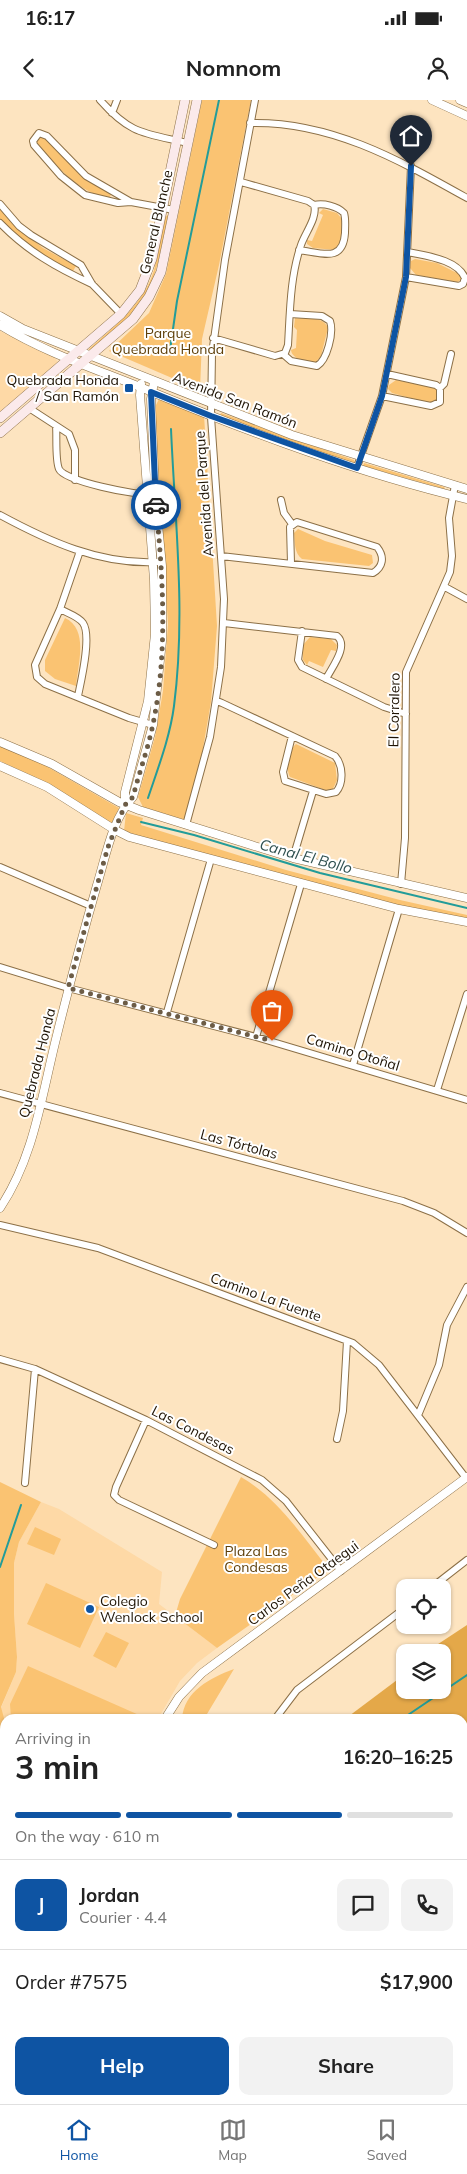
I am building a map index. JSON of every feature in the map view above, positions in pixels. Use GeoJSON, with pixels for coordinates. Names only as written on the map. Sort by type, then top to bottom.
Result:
{"type":"FeatureCollection","features":[{"type":"Feature","properties":{"kind":"main road","name":"General Blanche"},"geometry":{"type":"LineString","coordinates":[[0,418],[121,314],[134,299],[148,274],[185,100]]}},
{"type":"Feature","properties":{"kind":"main road","name":"General Blanche"},"geometry":{"type":"LineString","coordinates":[[0,433],[133,319],[150,297],[161,272],[196,100]]}},
{"type":"Feature","properties":{"kind":"street"},"geometry":{"type":"LineString","coordinates":[[100,100],[126,126],[140,132],[188,143]]}},
{"type":"Feature","properties":{"kind":"street"},"geometry":{"type":"LineString","coordinates":[[112,113],[117,100]]}},
{"type":"Feature","properties":{"kind":"street","name":"Avenida del Parque"},"geometry":{"type":"LineString","coordinates":[[186,825],[210,737],[217,701],[224,623],[210,405],[213,338],[255,100]]}},
{"type":"Feature","properties":{"kind":"street"},"geometry":{"type":"LineString","coordinates":[[432,100],[467,116]]}},
{"type":"Feature","properties":{"kind":"street"},"geometry":{"type":"LineString","coordinates":[[460,100],[467,103]]}},
{"type":"Feature","properties":{"kind":"street"},"geometry":{"type":"LineString","coordinates":[[250,123],[301,128],[346,138],[411,166],[467,198]]}},
{"type":"Feature","properties":{"kind":"street"},"geometry":{"type":"LineString","coordinates":[[131,202],[86,176],[47,136],[39,133],[32,141],[61,176],[85,195],[174,210]]}},
{"type":"Feature","properties":{"kind":"street"},"geometry":{"type":"LineString","coordinates":[[357,468],[382,396],[406,277],[411,166]]}},
{"type":"Feature","properties":{"kind":"street"},"geometry":{"type":"LineString","coordinates":[[241,182],[308,201],[314,205],[321,204],[338,208],[344,213],[344,243],[341,250],[333,254],[299,250]]}},
{"type":"Feature","properties":{"kind":"street"},"geometry":{"type":"LineString","coordinates":[[0,204],[19,226],[81,266],[92,284],[121,314]]}},
{"type":"Feature","properties":{"kind":"street"},"geometry":{"type":"LineString","coordinates":[[213,338],[275,356],[283,354],[288,345],[293,278],[299,250],[314,214],[314,205]]}},
{"type":"Feature","properties":{"kind":"street"},"geometry":{"type":"LineString","coordinates":[[0,223],[23,245],[49,262],[92,284]]}},
{"type":"Feature","properties":{"kind":"street"},"geometry":{"type":"LineString","coordinates":[[23,245],[31,235]]}},
{"type":"Feature","properties":{"kind":"street"},"geometry":{"type":"LineString","coordinates":[[406,277],[459,286],[463,284],[465,278],[459,269],[443,261],[408,252]]}},
{"type":"Feature","properties":{"kind":"street"},"geometry":{"type":"LineString","coordinates":[[283,354],[291,360],[317,366],[324,359],[332,329],[330,321],[322,316],[290,314]]}},
{"type":"Feature","properties":{"kind":"street","name":"Avenida San Ramón"},"geometry":{"type":"LineString","coordinates":[[0,316],[23,329],[79,350],[210,405],[360,458],[467,489]]}},
{"type":"Feature","properties":{"kind":"street","name":"Avenida San Ramón"},"geometry":{"type":"LineString","coordinates":[[0,325],[35,344],[211,416],[357,468],[467,500]]}},
{"type":"Feature","properties":{"kind":"street"},"geometry":{"type":"LineString","coordinates":[[382,396],[431,406],[440,402],[440,388],[444,384],[452,354]]}},
{"type":"Feature","properties":{"kind":"street"},"geometry":{"type":"LineString","coordinates":[[387,374],[436,385],[440,388]]}},
{"type":"Feature","properties":{"kind":"street"},"geometry":{"type":"LineString","coordinates":[[125,805],[133,797],[153,725],[162,641],[162,562],[151,494],[140,388],[144,378]]}},
{"type":"Feature","properties":{"kind":"street"},"geometry":{"type":"LineString","coordinates":[[125,805],[124,792],[144,723],[152,679],[155,634],[152,562],[151,392],[154,382]]}},
{"type":"Feature","properties":{"kind":"street"},"geometry":{"type":"LineString","coordinates":[[29,408],[69,434],[76,458],[75,480]]}},
{"type":"Feature","properties":{"kind":"street"},"geometry":{"type":"LineString","coordinates":[[56,426],[58,466],[63,474],[75,480],[151,494]]}},
{"type":"Feature","properties":{"kind":"street","name":"El Corralero"},"geometry":{"type":"LineString","coordinates":[[401,884],[405,847],[405,683],[409,662],[445,587],[452,563],[449,528],[452,496],[455,486]]}},
{"type":"Feature","properties":{"kind":"street"},"geometry":{"type":"LineString","coordinates":[[281,500],[284,513],[292,524]]}},
{"type":"Feature","properties":{"kind":"street"},"geometry":{"type":"LineString","coordinates":[[0,515],[52,542],[80,552],[140,563],[162,562]]}},
{"type":"Feature","properties":{"kind":"street"},"geometry":{"type":"LineString","coordinates":[[220,556],[373,573],[380,567],[382,560],[377,547],[300,523],[292,524]]}},
{"type":"Feature","properties":{"kind":"street"},"geometry":{"type":"LineString","coordinates":[[291,563],[290,527],[292,524]]}},
{"type":"Feature","properties":{"kind":"street"},"geometry":{"type":"LineString","coordinates":[[80,552],[60,609],[35,669],[37,677],[42,682],[129,718],[153,725]]}},
{"type":"Feature","properties":{"kind":"street"},"geometry":{"type":"LineString","coordinates":[[445,587],[467,598]]}},
{"type":"Feature","properties":{"kind":"street"},"geometry":{"type":"LineString","coordinates":[[60,609],[78,619],[86,630],[84,666],[78,696]]}},
{"type":"Feature","properties":{"kind":"street"},"geometry":{"type":"LineString","coordinates":[[224,623],[335,635],[341,640],[342,647],[326,679]]}},
{"type":"Feature","properties":{"kind":"street"},"geometry":{"type":"LineString","coordinates":[[302,631],[300,665],[384,707],[406,714]]}},
{"type":"Feature","properties":{"kind":"street"},"geometry":{"type":"LineString","coordinates":[[217,701],[333,755],[341,764],[341,784],[336,792],[329,795],[288,783],[284,777],[292,736]]}},
{"type":"Feature","properties":{"kind":"street"},"geometry":{"type":"LineString","coordinates":[[0,742],[70,773],[125,805],[293,858],[467,898]]}},
{"type":"Feature","properties":{"kind":"street"},"geometry":{"type":"LineString","coordinates":[[0,766],[62,795],[115,830],[129,837],[398,909],[467,922]]}},
{"type":"Feature","properties":{"kind":"street"},"geometry":{"type":"LineString","coordinates":[[293,858],[314,791]]}},
{"type":"Feature","properties":{"kind":"street","name":"Quebrada Honda"},"geometry":{"type":"LineString","coordinates":[[0,1208],[15,1184],[28,1156],[68,988],[91,906],[115,830],[125,805]]}},
{"type":"Feature","properties":{"kind":"street"},"geometry":{"type":"LineString","coordinates":[[168,1012],[211,859]]}},
{"type":"Feature","properties":{"kind":"street"},"geometry":{"type":"LineString","coordinates":[[0,866],[91,906]]}},
{"type":"Feature","properties":{"kind":"street"},"geometry":{"type":"LineString","coordinates":[[256,1036],[301,884]]}},
{"type":"Feature","properties":{"kind":"street"},"geometry":{"type":"LineString","coordinates":[[353,1065],[398,909]]}},
{"type":"Feature","properties":{"kind":"street","name":"Camino Otoñal"},"geometry":{"type":"LineString","coordinates":[[0,968],[68,988],[256,1036],[467,1100]]}},
{"type":"Feature","properties":{"kind":"street"},"geometry":{"type":"LineString","coordinates":[[438,1090],[467,994]]}},
{"type":"Feature","properties":{"kind":"street","name":"Las Tórtolas"},"geometry":{"type":"LineString","coordinates":[[0,1093],[403,1201],[434,1213],[467,1233]]}},
{"type":"Feature","properties":{"kind":"street","name":"Camino La Fuente"},"geometry":{"type":"LineString","coordinates":[[0,1225],[98,1248],[347,1341],[373,1358],[419,1414],[467,1478]]}},
{"type":"Feature","properties":{"kind":"street"},"geometry":{"type":"LineString","coordinates":[[419,1414],[439,1365],[447,1325],[467,1287]]}},
{"type":"Feature","properties":{"kind":"street"},"geometry":{"type":"LineString","coordinates":[[336,1439],[343,1411],[347,1341]]}},
{"type":"Feature","properties":{"kind":"street","name":"Las Condesas"},"geometry":{"type":"LineString","coordinates":[[0,1359],[35,1369],[146,1420],[262,1480],[286,1501],[341,1571]]}},
{"type":"Feature","properties":{"kind":"street"},"geometry":{"type":"LineString","coordinates":[[25,1483],[35,1369]]}},
{"type":"Feature","properties":{"kind":"street"},"geometry":{"type":"LineString","coordinates":[[146,1420],[114,1495],[119,1500],[214,1545]]}},
{"type":"Feature","properties":{"kind":"street","name":"Carlos Peña Otaegui"},"geometry":{"type":"LineString","coordinates":[[168,1714],[179,1697],[202,1673],[467,1478]]}},
{"type":"Feature","properties":{"kind":"street"},"geometry":{"type":"LineString","coordinates":[[443,1579],[467,1560]]}},
{"type":"Feature","properties":{"kind":"street"},"geometry":{"type":"LineString","coordinates":[[279,1714],[297,1690],[396,1615]]}},
{"type":"Feature","properties":{"kind":"shaded area"},"geometry":{"type":"Polygon","coordinates":[[[0,331],[53,356],[58,362],[0,416],[0,331]]]}},
{"type":"Feature","properties":{"kind":"shaded area","name":"Colegio Wenlock School"},"geometry":{"type":"Polygon","coordinates":[[[41,1502],[59,1509],[162,1572],[159,1604],[217,1648],[197,1663],[180,1681],[161,1714],[2,1714],[1,1708],[16,1672],[14,1563],[19,1542],[41,1502]]]}},
{"type":"Feature","properties":{"kind":"shaded area"},"geometry":{"type":"Polygon","coordinates":[[[467,1625],[467,1714],[352,1714],[396,1681],[396,1699],[451,1699],[451,1644],[438,1644],[467,1625]]]}},
{"type":"Feature","properties":{"kind":"green space","name":"Parque Quebrada Honda"},"geometry":{"type":"Polygon","coordinates":[[[202,100],[251,100],[219,265],[202,339],[200,390],[109,351],[149,313],[166,274],[202,100]]]}},
{"type":"Feature","properties":{"kind":"green space"},"geometry":{"type":"Polygon","coordinates":[[[43,136],[84,177],[112,192],[110,197],[100,196],[89,191],[68,177],[36,141],[43,136]]]}},
{"type":"Feature","properties":{"kind":"green space"},"geometry":{"type":"Polygon","coordinates":[[[0,207],[18,228],[43,248],[76,266],[73,271],[43,255],[16,235],[0,219],[0,207]]]}},
{"type":"Feature","properties":{"kind":"green space"},"geometry":{"type":"Polygon","coordinates":[[[323,209],[337,213],[342,219],[341,240],[336,250],[313,248],[307,244],[307,240],[312,241],[323,215],[319,213],[323,209]]]}},
{"type":"Feature","properties":{"kind":"green space"},"geometry":{"type":"Polygon","coordinates":[[[168,215],[167,227],[157,265],[145,295],[128,317],[90,351],[89,349],[128,314],[143,293],[154,270],[165,217],[168,215]]]}},
{"type":"Feature","properties":{"kind":"green space"},"geometry":{"type":"Polygon","coordinates":[[[415,259],[437,263],[461,275],[461,280],[457,282],[416,275],[410,268],[411,261],[415,259]]]}},
{"type":"Feature","properties":{"kind":"green space"},"geometry":{"type":"Polygon","coordinates":[[[295,318],[319,320],[326,324],[328,328],[321,356],[316,362],[301,360],[292,353],[291,350],[296,348],[297,330],[294,327],[295,318]]]}},
{"type":"Feature","properties":{"kind":"green space"},"geometry":{"type":"Polygon","coordinates":[[[396,380],[436,388],[439,396],[432,404],[392,393],[388,389],[389,385],[396,380]]]}},
{"type":"Feature","properties":{"kind":"green space"},"geometry":{"type":"Polygon","coordinates":[[[159,399],[204,415],[217,626],[211,702],[202,754],[185,820],[143,807],[138,797],[155,737],[163,691],[168,624],[154,409],[159,399]]]}},
{"type":"Feature","properties":{"kind":"green space"},"geometry":{"type":"Polygon","coordinates":[[[221,413],[354,460],[355,463],[300,446],[220,416],[221,413]]]}},
{"type":"Feature","properties":{"kind":"green space"},"geometry":{"type":"Polygon","coordinates":[[[364,463],[444,487],[445,489],[363,466],[364,463]]]}},
{"type":"Feature","properties":{"kind":"green space"},"geometry":{"type":"Polygon","coordinates":[[[298,529],[325,541],[372,555],[373,563],[369,566],[302,559],[296,551],[295,544],[294,533],[298,529]]]}},
{"type":"Feature","properties":{"kind":"green space"},"geometry":{"type":"Polygon","coordinates":[[[65,618],[77,630],[80,639],[80,658],[76,686],[55,679],[45,671],[45,660],[65,618]]]}},
{"type":"Feature","properties":{"kind":"green space"},"geometry":{"type":"Polygon","coordinates":[[[310,637],[331,639],[337,645],[336,651],[331,650],[323,667],[309,661],[307,665],[303,660],[303,645],[310,637]]]}},
{"type":"Feature","properties":{"kind":"green space"},"geometry":{"type":"Polygon","coordinates":[[[296,744],[335,763],[337,780],[333,789],[328,791],[290,777],[288,759],[291,750],[296,744]]]}},
{"type":"Feature","properties":{"kind":"green space"},"geometry":{"type":"Polygon","coordinates":[[[0,745],[32,758],[119,808],[111,825],[47,783],[0,761],[0,745]]]}},
{"type":"Feature","properties":{"kind":"green space"},"geometry":{"type":"Polygon","coordinates":[[[126,813],[143,818],[141,825],[286,870],[400,900],[467,915],[467,921],[399,908],[124,831],[126,813]]]}},
{"type":"Feature","properties":{"kind":"green space","name":"Plaza Las Condesas"},"geometry":{"type":"Polygon","coordinates":[[[241,1477],[255,1486],[278,1507],[329,1569],[217,1648],[175,1616],[180,1599],[241,1477]]]}},
{"type":"Feature","properties":{"kind":"green space"},"geometry":{"type":"Polygon","coordinates":[[[0,1482],[41,1502],[19,1542],[14,1563],[16,1672],[1,1707],[3,1714],[0,1714],[0,1482]]]}},
{"type":"Feature","properties":{"kind":"green space"},"geometry":{"type":"Polygon","coordinates":[[[35,1527],[61,1539],[54,1555],[27,1544],[35,1527]]]}},
{"type":"Feature","properties":{"kind":"green space"},"geometry":{"type":"Polygon","coordinates":[[[46,1583],[99,1607],[80,1648],[27,1624],[46,1583]]]}},
{"type":"Feature","properties":{"kind":"green space"},"geometry":{"type":"Polygon","coordinates":[[[106,1632],[129,1643],[116,1668],[93,1656],[106,1632]]]}},
{"type":"Feature","properties":{"kind":"green space"},"geometry":{"type":"Polygon","coordinates":[[[28,1666],[137,1714],[11,1714],[10,1704],[28,1666]]]}},
{"type":"Feature","properties":{"kind":"green space"},"geometry":{"type":"Polygon","coordinates":[[[234,1669],[207,1714],[183,1714],[193,1693],[216,1677],[234,1669]]]}},
{"type":"Feature","properties":{"kind":"green space"},"geometry":{"type":"Polygon","coordinates":[[[467,1688],[467,1714],[463,1714],[467,1688]]]}},
{"type":"Feature","properties":{"kind":"waterway"},"geometry":{"type":"LineString","coordinates":[[170,350],[177,301],[219,100]]}},
{"type":"Feature","properties":{"kind":"waterway"},"geometry":{"type":"LineString","coordinates":[[148,798],[170,729],[177,671],[179,602],[171,429]]}},
{"type":"Feature","properties":{"kind":"waterway","name":"Canal El Bollo"},"geometry":{"type":"LineString","coordinates":[[141,822],[194,835],[320,873],[467,908]]}},
{"type":"Feature","properties":{"kind":"waterway"},"geometry":{"type":"LineString","coordinates":[[0,1567],[21,1505]]}},
{"type":"Feature","properties":{"kind":"waterway"},"geometry":{"type":"LineString","coordinates":[[409,1714],[467,1675]]}},
{"type":"Feature","properties":{"kind":"way so far"},"geometry":{"type":"LineString","coordinates":[[156,505],[162,566],[162,641],[161,672],[153,725],[133,797],[125,805],[108,847],[68,988],[168,1012],[272,1041]]}},
{"type":"Feature","properties":{"kind":"place","name":"Quebrada Honda / San Ramón"},"geometry":{"type":"Point","coordinates":[129,388]}},
{"type":"Feature","properties":{"kind":"place","name":"Colegio Wenlock School"},"geometry":{"type":"Point","coordinates":[90,1609]}},
{"type":"Feature","properties":{"kind":"route"},"geometry":{"type":"LineString","coordinates":[[156,505],[151,392],[278,441],[357,468],[382,396],[406,277],[411,166]]}}]}
